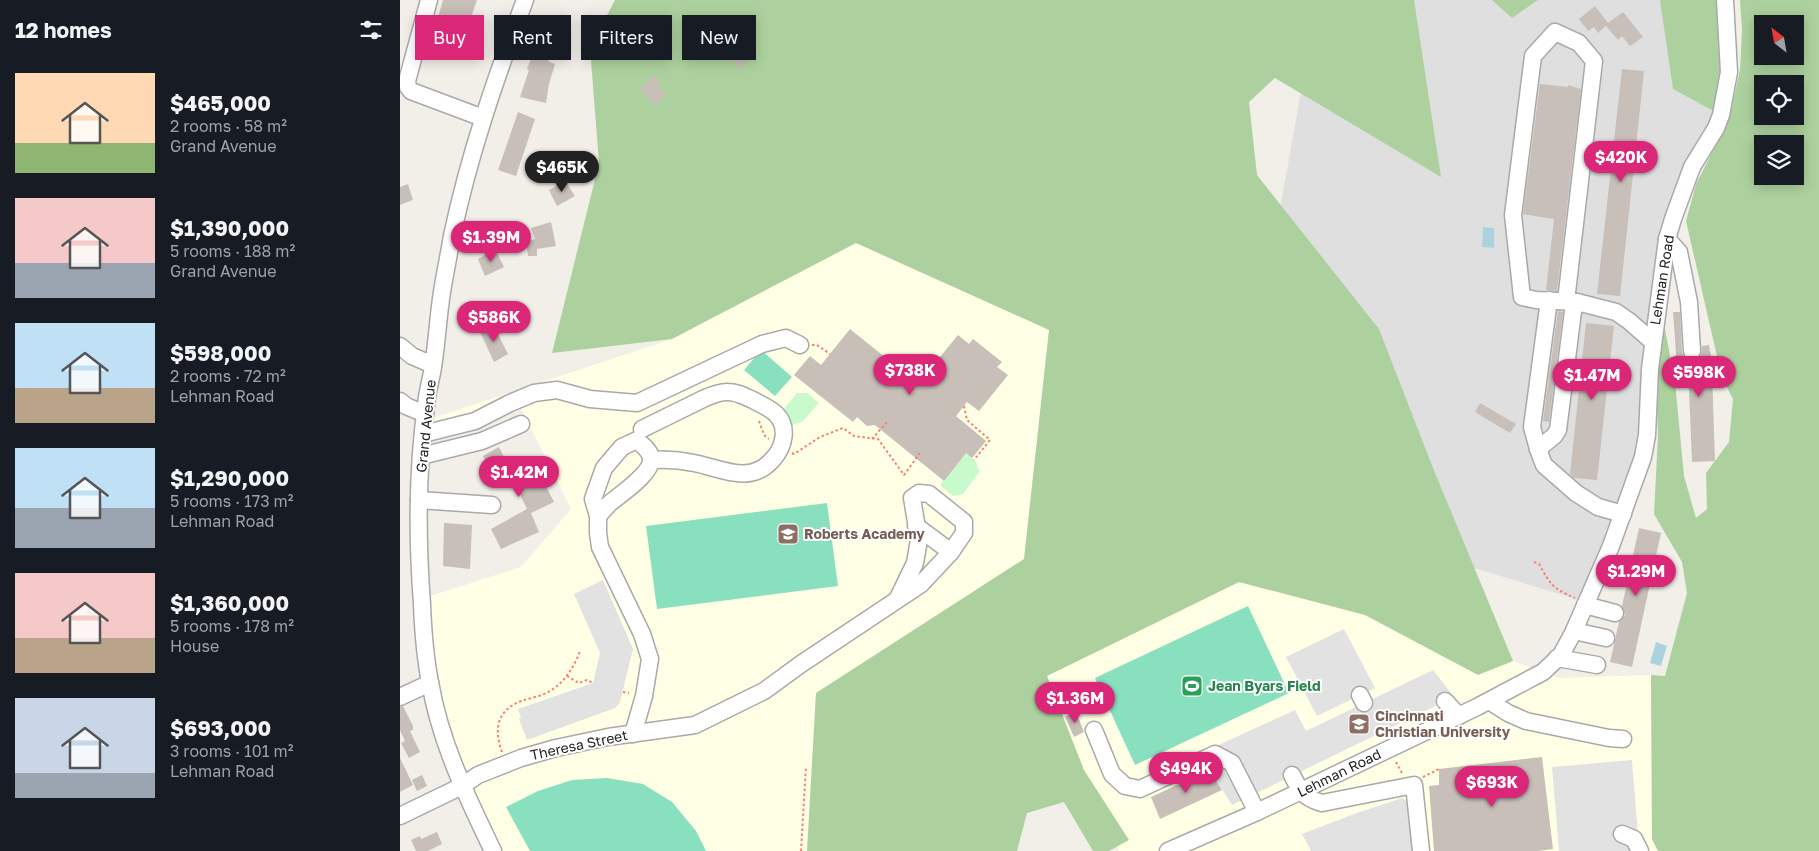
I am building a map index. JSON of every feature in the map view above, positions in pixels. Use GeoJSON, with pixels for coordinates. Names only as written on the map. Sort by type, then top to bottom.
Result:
{"type":"FeatureCollection","features":[{"type":"Feature","properties":{"kind":"street"},"geometry":{"type":"LineString","coordinates":[[429,0],[407,81],[408,87],[412,91],[483,118]]}},
{"type":"Feature","properties":{"kind":"street","name":"Grand Avenue"},"geometry":{"type":"LineString","coordinates":[[494,851],[462,786],[447,745],[430,683],[420,578],[419,500],[425,414],[442,292],[453,235],[466,178],[483,118],[502,60],[525,0]]}},
{"type":"Feature","properties":{"kind":"street","name":"Lehman Road"},"geometry":{"type":"LineString","coordinates":[[1168,851],[1301,792],[1459,716],[1543,672],[1557,658],[1574,631],[1612,546],[1644,457],[1650,369],[1667,239],[1692,167],[1716,128],[1721,115],[1729,72],[1725,0]]}},
{"type":"Feature","properties":{"kind":"street"},"geometry":{"type":"LineString","coordinates":[[1538,449],[1554,436],[1558,430],[1573,311],[1571,302],[1594,61],[1579,44],[1555,32],[1533,56],[1513,215],[1522,297],[1548,306],[1571,302],[1616,312],[1653,342]]}},
{"type":"Feature","properties":{"kind":"street"},"geometry":{"type":"LineString","coordinates":[[1667,239],[1679,252],[1689,302],[1692,351]]}},
{"type":"Feature","properties":{"kind":"street"},"geometry":{"type":"LineString","coordinates":[[1548,306],[1532,427],[1538,449],[1544,465],[1576,493],[1598,507],[1623,514]]}},
{"type":"Feature","properties":{"kind":"street"},"geometry":{"type":"LineString","coordinates":[[423,434],[475,421],[534,393],[557,390],[590,399],[637,403],[762,344],[786,338],[800,345]]}},
{"type":"Feature","properties":{"kind":"street"},"geometry":{"type":"LineString","coordinates":[[400,346],[412,356],[433,366]]}},
{"type":"Feature","properties":{"kind":"street"},"geometry":{"type":"LineString","coordinates":[[633,734],[644,696],[650,659],[642,634],[600,547],[598,516],[594,499],[604,468],[622,447],[639,434],[705,398],[716,394],[727,392],[739,394],[766,407],[776,414],[782,422],[784,433],[782,449],[771,462],[758,470],[745,474],[729,473],[675,459],[652,460]]}},
{"type":"Feature","properties":{"kind":"street"},"geometry":{"type":"LineString","coordinates":[[400,401],[406,406],[425,414]]}},
{"type":"Feature","properties":{"kind":"street"},"geometry":{"type":"LineString","coordinates":[[598,516],[607,505],[648,469],[652,460],[639,434],[637,403]]}},
{"type":"Feature","properties":{"kind":"street"},"geometry":{"type":"LineString","coordinates":[[421,456],[482,441],[521,424]]}},
{"type":"Feature","properties":{"kind":"street","name":"Theresa Street"},"geometry":{"type":"LineString","coordinates":[[400,816],[462,786],[478,776],[521,758],[556,748],[695,725],[764,691],[921,584],[951,552],[964,533],[964,522],[929,494],[919,493],[912,498],[916,526]]}},
{"type":"Feature","properties":{"kind":"street"},"geometry":{"type":"LineString","coordinates":[[419,500],[492,505]]}},
{"type":"Feature","properties":{"kind":"street"},"geometry":{"type":"LineString","coordinates":[[916,526],[951,552]]}},
{"type":"Feature","properties":{"kind":"street"},"geometry":{"type":"LineString","coordinates":[[898,598],[915,563],[919,540],[916,526]]}},
{"type":"Feature","properties":{"kind":"street"},"geometry":{"type":"LineString","coordinates":[[1586,604],[1614,613]]}},
{"type":"Feature","properties":{"kind":"street"},"geometry":{"type":"LineString","coordinates":[[1574,631],[1606,638]]}},
{"type":"Feature","properties":{"kind":"street"},"geometry":{"type":"LineString","coordinates":[[1557,658],[1597,665]]}},
{"type":"Feature","properties":{"kind":"street"},"geometry":{"type":"LineString","coordinates":[[400,697],[430,683]]}},
{"type":"Feature","properties":{"kind":"street"},"geometry":{"type":"LineString","coordinates":[[1445,701],[1459,716]]}},
{"type":"Feature","properties":{"kind":"street"},"geometry":{"type":"LineString","coordinates":[[1489,701],[1508,713],[1526,721],[1609,738],[1623,739]]}},
{"type":"Feature","properties":{"kind":"street"},"geometry":{"type":"LineString","coordinates":[[1094,730],[1112,774],[1125,786],[1140,789],[1215,754],[1232,762],[1257,812]]}},
{"type":"Feature","properties":{"kind":"street"},"geometry":{"type":"LineString","coordinates":[[1292,775],[1301,792],[1310,800],[1322,804],[1414,785],[1421,851]]}},
{"type":"Feature","properties":{"kind":"street"},"geometry":{"type":"LineString","coordinates":[[1622,834],[1634,838],[1640,851]]}},
{"type":"Feature","properties":{"kind":"path"},"geometry":{"type":"LineString","coordinates":[[800,345],[817,345],[830,354]]}},
{"type":"Feature","properties":{"kind":"path"},"geometry":{"type":"LineString","coordinates":[[964,406],[967,420],[990,440],[974,460]]}},
{"type":"Feature","properties":{"kind":"path"},"geometry":{"type":"LineString","coordinates":[[759,421],[764,435],[774,444]]}},
{"type":"Feature","properties":{"kind":"path"},"geometry":{"type":"LineString","coordinates":[[872,439],[887,422]]}},
{"type":"Feature","properties":{"kind":"path"},"geometry":{"type":"LineString","coordinates":[[788,452],[794,454],[820,437],[843,428],[854,436],[878,439],[904,475],[920,453]]}},
{"type":"Feature","properties":{"kind":"path"},"geometry":{"type":"LineString","coordinates":[[1534,562],[1539,564],[1551,585],[1586,604]]}},
{"type":"Feature","properties":{"kind":"path"},"geometry":{"type":"LineString","coordinates":[[503,754],[496,732],[503,714],[518,702],[550,691],[567,676],[580,651]]}},
{"type":"Feature","properties":{"kind":"path"},"geometry":{"type":"LineString","coordinates":[[567,676],[579,683],[587,680],[593,683]]}},
{"type":"Feature","properties":{"kind":"path"},"geometry":{"type":"LineString","coordinates":[[623,692],[629,693]]}},
{"type":"Feature","properties":{"kind":"path"},"geometry":{"type":"LineString","coordinates":[[1393,756],[1404,777]]}},
{"type":"Feature","properties":{"kind":"path"},"geometry":{"type":"LineString","coordinates":[[801,851],[806,766]]}},
{"type":"Feature","properties":{"kind":"shaded area"},"geometry":{"type":"Polygon","coordinates":[[[1264,0],[1689,0],[1729,72],[1681,199],[1647,435],[1586,602],[1229,494],[1307,58],[1264,0]]]}},
{"type":"Feature","properties":{"kind":"shaded area","name":"Roberts Academy"},"geometry":{"type":"Polygon","coordinates":[[[856,243],[1049,330],[1024,559],[816,693],[807,851],[493,851],[447,745],[421,599],[521,567],[571,509],[520,406],[468,433],[422,444],[424,421],[672,339],[856,243]]]}},
{"type":"Feature","properties":{"kind":"shaded area"},"geometry":{"type":"Polygon","coordinates":[[[603,580],[633,649],[620,702],[615,708],[527,740],[519,719],[521,718],[518,709],[593,683],[600,653],[574,594],[603,580]]]}},
{"type":"Feature","properties":{"kind":"shaded area","name":"Cincinnati Christian University"},"geometry":{"type":"Polygon","coordinates":[[[1239,582],[1365,615],[1478,675],[1513,661],[1559,678],[1651,675],[1652,839],[1658,851],[1119,851],[1084,770],[1047,676],[1239,582]]]}},
{"type":"Feature","properties":{"kind":"shaded area"},"geometry":{"type":"Polygon","coordinates":[[[1344,629],[1375,688],[1317,716],[1286,657],[1344,629]]]}},
{"type":"Feature","properties":{"kind":"shaded area"},"geometry":{"type":"Polygon","coordinates":[[[1433,670],[1454,697],[1232,805],[1201,753],[1295,710],[1306,731],[1433,670]]]}},
{"type":"Feature","properties":{"kind":"shaded area"},"geometry":{"type":"Polygon","coordinates":[[[1632,760],[1638,835],[1635,851],[1559,851],[1552,767],[1632,760]]]}},
{"type":"Feature","properties":{"kind":"shaded area"},"geometry":{"type":"Polygon","coordinates":[[[1402,798],[1417,806],[1421,851],[1311,851],[1302,834],[1354,814],[1402,798]]]}},
{"type":"Feature","properties":{"kind":"green space"},"geometry":{"type":"Polygon","coordinates":[[[615,0],[1414,0],[1441,177],[1275,78],[1249,102],[1257,175],[1379,329],[1433,468],[1513,661],[1478,675],[1365,615],[1239,582],[1047,676],[1084,770],[1129,840],[1109,851],[1093,851],[1064,802],[1027,813],[1017,851],[807,851],[816,693],[1024,559],[1049,330],[856,243],[672,339],[552,353],[599,163],[591,60],[672,60],[672,15],[607,15],[615,0]]]}},
{"type":"Feature","properties":{"kind":"green space"},"geometry":{"type":"Polygon","coordinates":[[[1492,0],[1538,0],[1512,18],[1492,0]]]}},
{"type":"Feature","properties":{"kind":"green space"},"geometry":{"type":"Polygon","coordinates":[[[1660,0],[1725,0],[1721,115],[1673,89],[1660,0]]]}},
{"type":"Feature","properties":{"kind":"green space"},"geometry":{"type":"Polygon","coordinates":[[[1740,0],[1819,0],[1819,851],[1658,851],[1652,839],[1651,675],[1665,676],[1687,593],[1682,562],[1654,514],[1658,435],[1656,381],[1664,324],[1675,382],[1684,476],[1696,518],[1707,509],[1706,473],[1729,442],[1733,399],[1722,378],[1686,221],[1696,184],[1729,119],[1740,70],[1742,30],[1740,0]]]}},
{"type":"Feature","properties":{"kind":"green space"},"geometry":{"type":"Polygon","coordinates":[[[761,350],[792,377],[775,396],[744,370],[761,350]]]}},
{"type":"Feature","properties":{"kind":"green space"},"geometry":{"type":"Polygon","coordinates":[[[797,393],[807,393],[819,403],[802,422],[791,425],[784,409],[797,393]]]}},
{"type":"Feature","properties":{"kind":"green space"},"geometry":{"type":"Polygon","coordinates":[[[966,453],[976,462],[979,472],[963,494],[953,496],[940,485],[966,453]]]}},
{"type":"Feature","properties":{"kind":"green space"},"geometry":{"type":"Polygon","coordinates":[[[827,503],[838,586],[657,609],[646,526],[827,503]]]}},
{"type":"Feature","properties":{"kind":"green space","name":"Jean Byars Field"},"geometry":{"type":"Polygon","coordinates":[[[1248,606],[1289,693],[1135,765],[1095,678],[1248,606]]]}},
{"type":"Feature","properties":{"kind":"green space"},"geometry":{"type":"Polygon","coordinates":[[[607,778],[643,784],[672,802],[696,831],[706,851],[530,851],[506,807],[538,791],[572,780],[607,778]]]}},
{"type":"Feature","properties":{"kind":"water"},"geometry":{"type":"Polygon","coordinates":[[[1483,227],[1494,228],[1494,248],[1482,247],[1483,227]]]}},
{"type":"Feature","properties":{"kind":"water"},"geometry":{"type":"Polygon","coordinates":[[[1656,642],[1667,646],[1661,666],[1650,663],[1656,642]]]}},
{"type":"Feature","properties":{"kind":"building"},"geometry":{"type":"Polygon","coordinates":[[[443,0],[477,0],[472,15],[439,15],[443,0]]]}},
{"type":"Feature","properties":{"kind":"building"},"geometry":{"type":"Polygon","coordinates":[[[1595,6],[1608,23],[1623,12],[1643,37],[1630,46],[1622,36],[1618,40],[1606,26],[1598,33],[1594,27],[1588,31],[1579,19],[1595,6]]]}},
{"type":"Feature","properties":{"kind":"building"},"geometry":{"type":"Polygon","coordinates":[[[530,60],[548,60],[555,64],[546,103],[520,97],[529,70],[527,69],[530,60]]]}},
{"type":"Feature","properties":{"kind":"building"},"geometry":{"type":"Polygon","coordinates":[[[732,60],[747,60],[739,68],[732,60]]]}},
{"type":"Feature","properties":{"kind":"building"},"geometry":{"type":"Polygon","coordinates":[[[1622,69],[1644,71],[1620,296],[1597,294],[1622,69]]]}},
{"type":"Feature","properties":{"kind":"building"},"geometry":{"type":"Polygon","coordinates":[[[654,75],[661,81],[657,85],[666,94],[656,105],[640,90],[654,75]]]}},
{"type":"Feature","properties":{"kind":"building"},"geometry":{"type":"Polygon","coordinates":[[[1540,84],[1568,87],[1568,85],[1581,89],[1557,291],[1546,290],[1554,219],[1523,214],[1540,84]]]}},
{"type":"Feature","properties":{"kind":"building"},"geometry":{"type":"Polygon","coordinates":[[[518,112],[535,119],[516,176],[498,170],[518,112]]]}},
{"type":"Feature","properties":{"kind":"building"},"geometry":{"type":"Polygon","coordinates":[[[565,181],[575,196],[557,206],[549,190],[565,181]]]}},
{"type":"Feature","properties":{"kind":"building"},"geometry":{"type":"Polygon","coordinates":[[[408,184],[413,200],[400,205],[400,187],[408,184]]]}},
{"type":"Feature","properties":{"kind":"building"},"geometry":{"type":"Polygon","coordinates":[[[551,222],[556,246],[537,249],[537,256],[528,256],[526,242],[535,239],[531,228],[551,222]]]}},
{"type":"Feature","properties":{"kind":"building"},"geometry":{"type":"Polygon","coordinates":[[[495,249],[504,267],[485,276],[478,259],[495,249]]]}},
{"type":"Feature","properties":{"kind":"building"},"geometry":{"type":"Polygon","coordinates":[[[1558,311],[1563,312],[1549,422],[1543,421],[1558,311]]]}},
{"type":"Feature","properties":{"kind":"building"},"geometry":{"type":"Polygon","coordinates":[[[1673,312],[1680,312],[1682,352],[1684,357],[1688,360],[1697,360],[1701,355],[1702,346],[1709,345],[1714,371],[1712,372],[1715,461],[1692,462],[1688,367],[1677,368],[1673,312]]]}},
{"type":"Feature","properties":{"kind":"building"},"geometry":{"type":"Polygon","coordinates":[[[1586,323],[1614,326],[1597,480],[1574,478],[1570,474],[1586,323]]]}},
{"type":"Feature","properties":{"kind":"building"},"geometry":{"type":"Polygon","coordinates":[[[493,325],[508,354],[494,362],[480,332],[493,325]]]}},
{"type":"Feature","properties":{"kind":"building"},"geometry":{"type":"Polygon","coordinates":[[[850,329],[886,358],[890,354],[922,379],[958,335],[969,344],[973,339],[1002,362],[997,367],[1008,375],[979,411],[967,402],[956,416],[986,441],[972,458],[966,453],[944,481],[875,425],[867,426],[857,417],[853,422],[794,375],[810,356],[821,365],[850,329]]]}},
{"type":"Feature","properties":{"kind":"building"},"geometry":{"type":"Polygon","coordinates":[[[1480,403],[1516,424],[1510,433],[1475,412],[1480,403]]]}},
{"type":"Feature","properties":{"kind":"building"},"geometry":{"type":"Polygon","coordinates":[[[499,447],[512,473],[534,463],[554,502],[531,513],[539,532],[501,549],[491,529],[527,509],[512,478],[497,485],[483,456],[499,447]]]}},
{"type":"Feature","properties":{"kind":"building"},"geometry":{"type":"Polygon","coordinates":[[[444,523],[472,525],[470,569],[443,566],[444,523]]]}},
{"type":"Feature","properties":{"kind":"building"},"geometry":{"type":"Polygon","coordinates":[[[1639,528],[1661,533],[1632,667],[1610,662],[1619,622],[1625,615],[1622,606],[1639,528]]]}},
{"type":"Feature","properties":{"kind":"building"},"geometry":{"type":"Polygon","coordinates":[[[403,706],[413,726],[413,730],[410,731],[420,752],[409,758],[401,743],[405,741],[400,730],[400,707],[403,706]]]}},
{"type":"Feature","properties":{"kind":"building"},"geometry":{"type":"Polygon","coordinates":[[[1076,712],[1084,732],[1074,737],[1065,717],[1076,712]]]}},
{"type":"Feature","properties":{"kind":"building"},"geometry":{"type":"Polygon","coordinates":[[[1542,757],[1553,849],[1538,851],[1434,851],[1429,786],[1439,785],[1439,769],[1542,757]]]}},
{"type":"Feature","properties":{"kind":"building"},"geometry":{"type":"Polygon","coordinates":[[[400,758],[413,785],[400,792],[400,758]]]}},
{"type":"Feature","properties":{"kind":"building"},"geometry":{"type":"Polygon","coordinates":[[[1210,770],[1222,790],[1160,819],[1151,797],[1210,770]]]}},
{"type":"Feature","properties":{"kind":"building"},"geometry":{"type":"Polygon","coordinates":[[[422,775],[427,786],[417,791],[412,780],[422,775]]]}},
{"type":"Feature","properties":{"kind":"building"},"geometry":{"type":"Polygon","coordinates":[[[437,832],[442,844],[428,851],[416,851],[411,840],[420,836],[421,839],[437,832]]]}},
{"type":"Feature","properties":{"kind":"place","name":"Roberts Academy"},"geometry":{"type":"Point","coordinates":[788,534]}},
{"type":"Feature","properties":{"kind":"place","name":"Jean Byars Field"},"geometry":{"type":"Point","coordinates":[1192,686]}},
{"type":"Feature","properties":{"kind":"place","name":"Cincinnati Christian University"},"geometry":{"type":"Point","coordinates":[1359,724]}}]}
